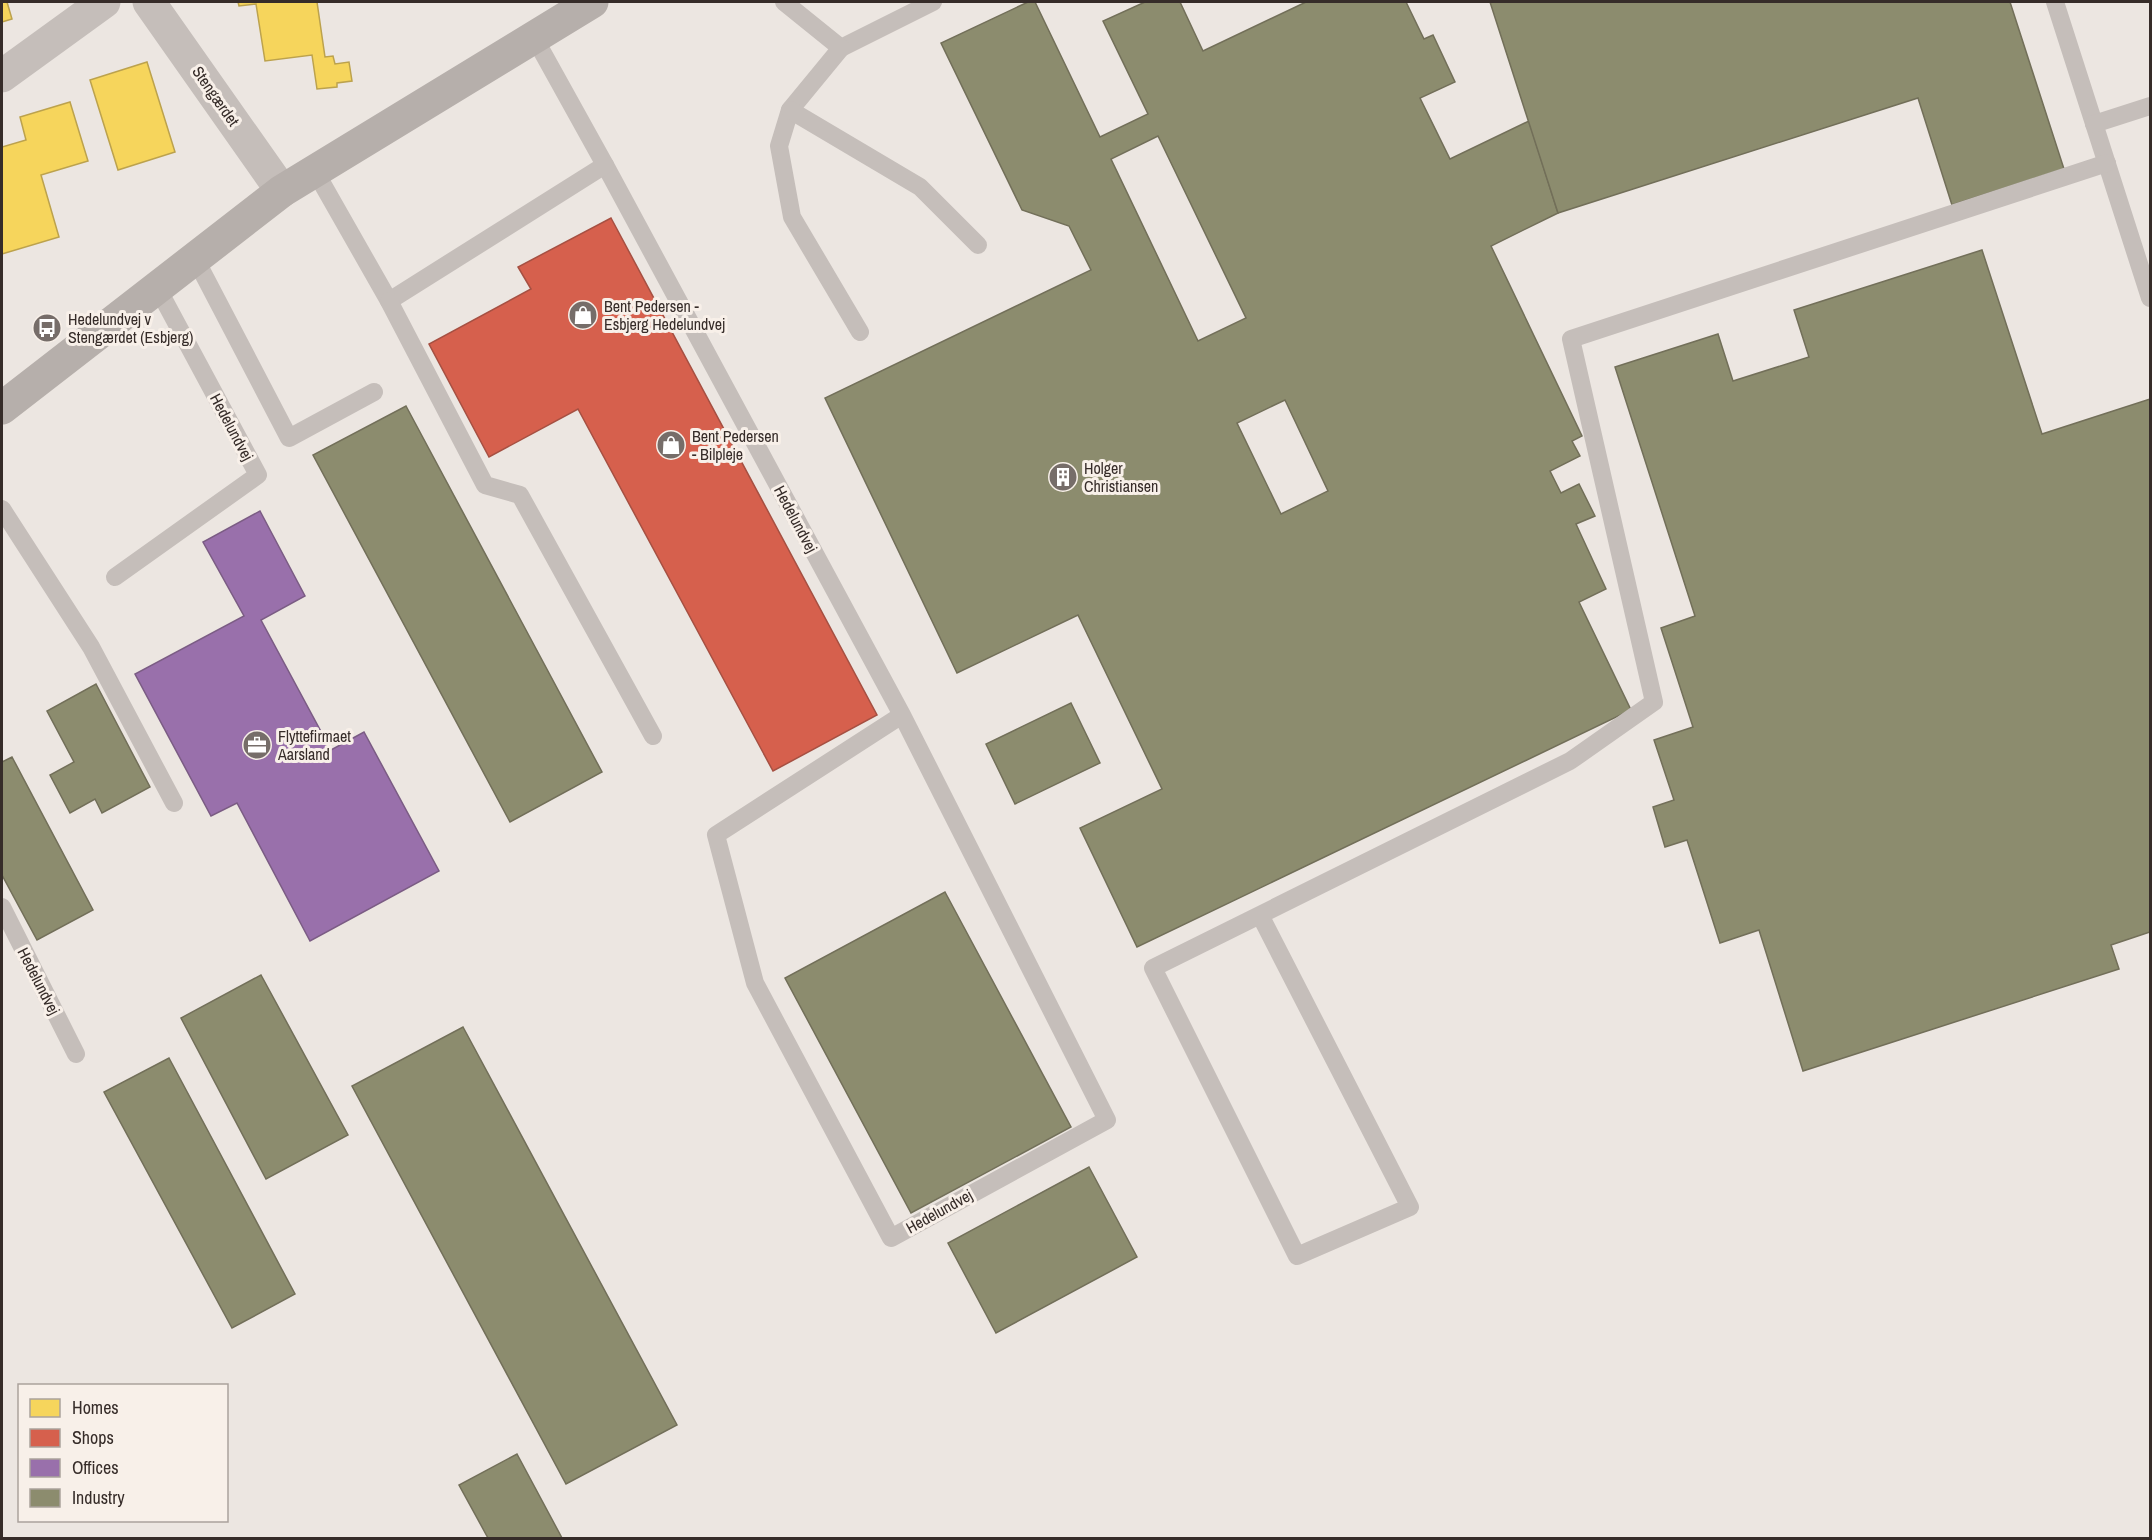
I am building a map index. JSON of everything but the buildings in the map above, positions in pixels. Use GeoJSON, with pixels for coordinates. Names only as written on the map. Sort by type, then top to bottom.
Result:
{"type":"FeatureCollection","features":[{"type":"Feature","properties":{"kind":"street"},"geometry":{"type":"LineString","coordinates":[[2,76],[104,2]]}},
{"type":"Feature","properties":{"kind":"street","name":"Stengærdet"},"geometry":{"type":"LineString","coordinates":[[149,2],[282,191]]}},
{"type":"Feature","properties":{"kind":"street"},"geometry":{"type":"LineString","coordinates":[[2,408],[282,191],[592,2]]}},
{"type":"Feature","properties":{"kind":"lane"},"geometry":{"type":"LineString","coordinates":[[784,2],[841,48]]}},
{"type":"Feature","properties":{"kind":"lane"},"geometry":{"type":"LineString","coordinates":[[860,332],[792,217],[779,146],[789,110],[841,48],[933,2]]}},
{"type":"Feature","properties":{"kind":"lane"},"geometry":{"type":"LineString","coordinates":[[2055,2],[2151,298]]}},
{"type":"Feature","properties":{"kind":"lane","name":"Hedelundvej"},"geometry":{"type":"LineString","coordinates":[[534,37],[902,715],[1107,1120],[891,1238],[755,983],[716,835],[902,715]]}},
{"type":"Feature","properties":{"kind":"lane"},"geometry":{"type":"LineString","coordinates":[[2094,124],[2151,106]]}},
{"type":"Feature","properties":{"kind":"lane"},"geometry":{"type":"LineString","coordinates":[[789,110],[920,187],[978,245]]}},
{"type":"Feature","properties":{"kind":"lane"},"geometry":{"type":"LineString","coordinates":[[1260,915],[1410,1207],[1297,1256],[1153,968],[1570,761],[1654,702],[1570,339],[2107,163]]}},
{"type":"Feature","properties":{"kind":"lane"},"geometry":{"type":"LineString","coordinates":[[389,301],[605,165]]}},
{"type":"Feature","properties":{"kind":"lane"},"geometry":{"type":"LineString","coordinates":[[315,171],[389,301],[485,485],[520,495],[653,736]]}},
{"type":"Feature","properties":{"kind":"lane"},"geometry":{"type":"LineString","coordinates":[[195,258],[289,438],[374,392]]}},
{"type":"Feature","properties":{"kind":"lane","name":"Hedelundvej"},"geometry":{"type":"LineString","coordinates":[[115,577],[258,475],[157,286]]}},
{"type":"Feature","properties":{"kind":"lane"},"geometry":{"type":"LineString","coordinates":[[2,509],[91,647],[174,803]]}},
{"type":"Feature","properties":{"kind":"lane","name":"Hedelundvej"},"geometry":{"type":"LineString","coordinates":[[2,907],[76,1054]]}},
{"type":"Feature","properties":{"kind":"place","name":"Bent Pedersen - Esbjerg Hedelundvej"},"geometry":{"type":"Point","coordinates":[583,315]}},
{"type":"Feature","properties":{"kind":"place","name":"Hedelundvej v Stengærdet (Esbjerg)"},"geometry":{"type":"Point","coordinates":[47,328]}},
{"type":"Feature","properties":{"kind":"place","name":"Bent Pedersen - Bilpleje"},"geometry":{"type":"Point","coordinates":[671,445]}},
{"type":"Feature","properties":{"kind":"place","name":"Holger Christiansen"},"geometry":{"type":"Point","coordinates":[1063,477]}},
{"type":"Feature","properties":{"kind":"place","name":"Flyttefirmaet Aarsland"},"geometry":{"type":"Point","coordinates":[257,745]}}]}
